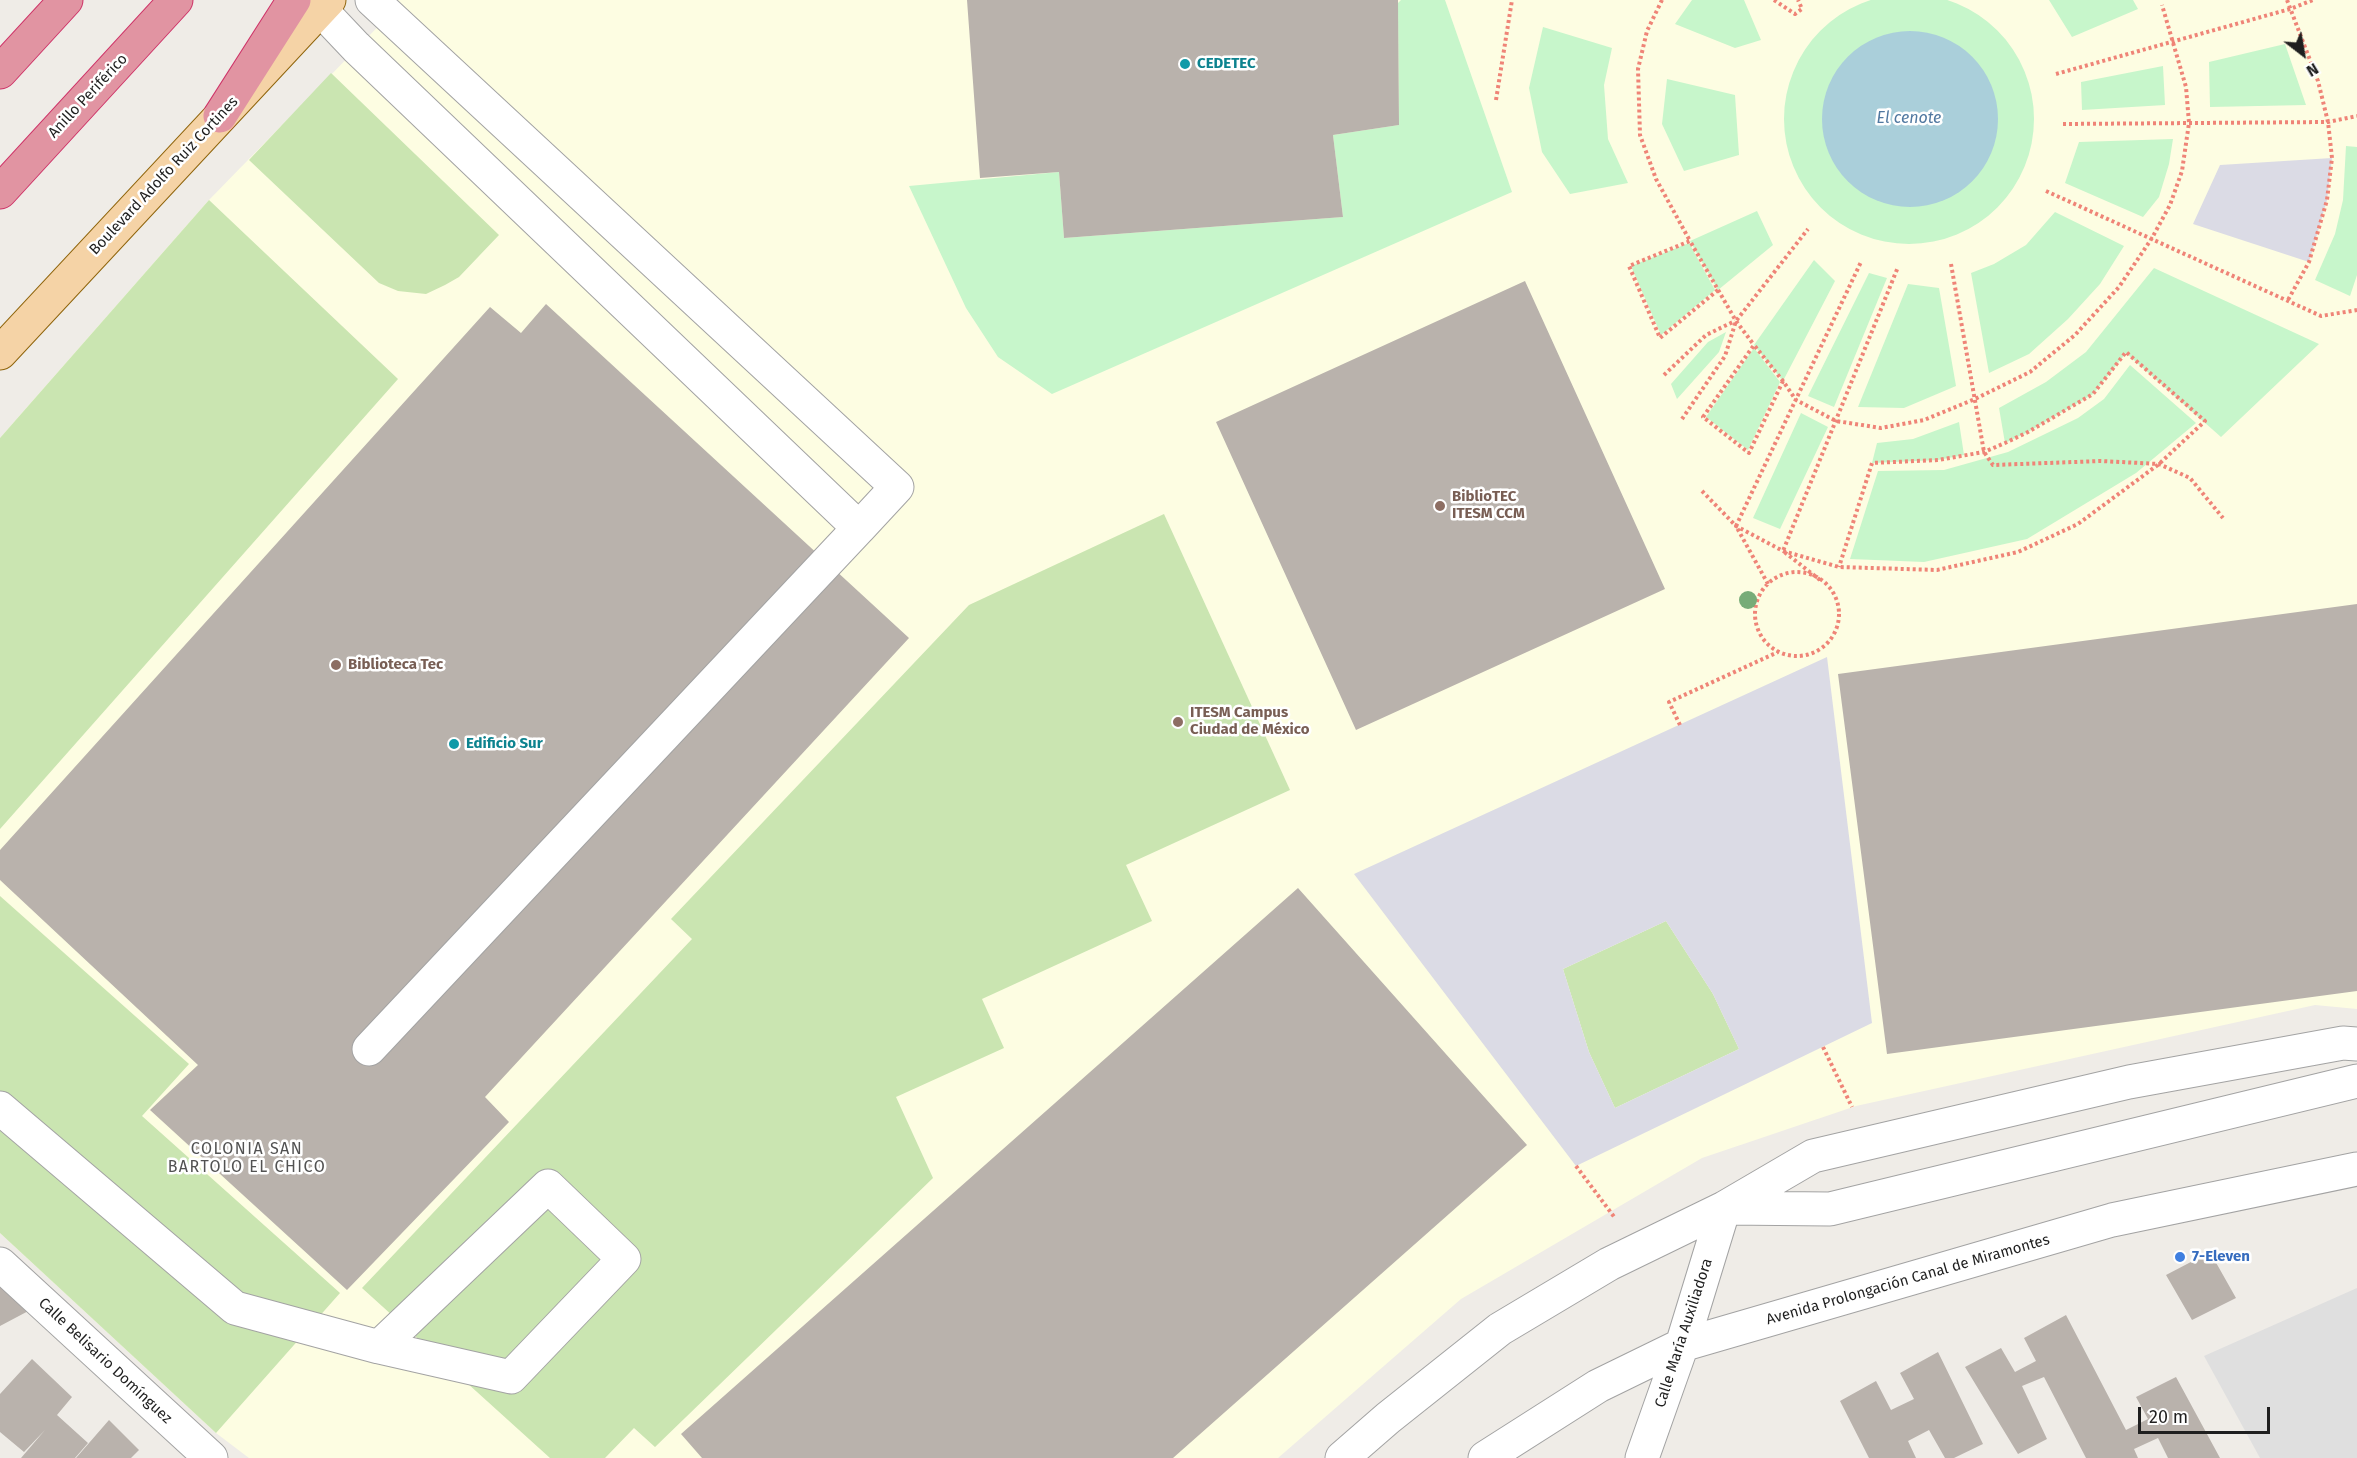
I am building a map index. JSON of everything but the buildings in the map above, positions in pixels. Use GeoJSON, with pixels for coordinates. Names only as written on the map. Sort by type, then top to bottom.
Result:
{"type":"FeatureCollection","features":[{"type":"Feature","properties":{"kind":"highway"},"geometry":{"type":"LineString","coordinates":[[0,72],[66,0]]}},
{"type":"Feature","properties":{"kind":"highway","name":"Anillo Periférico"},"geometry":{"type":"LineString","coordinates":[[0,192],[176,0]]}},
{"type":"Feature","properties":{"kind":"highway"},"geometry":{"type":"LineString","coordinates":[[220,116],[315,3]]}},
{"type":"Feature","properties":{"kind":"main road","name":"Boulevard Adolfo Ruiz Cortines"},"geometry":{"type":"LineString","coordinates":[[0,353],[220,116]]}},
{"type":"Feature","properties":{"kind":"street"},"geometry":{"type":"LineString","coordinates":[[369,1049],[897,487],[372,0]]}},
{"type":"Feature","properties":{"kind":"street"},"geometry":{"type":"LineString","coordinates":[[315,3],[356,47],[860,528]]}},
{"type":"Feature","properties":{"kind":"street"},"geometry":{"type":"LineString","coordinates":[[1342,1458],[1388,1418],[1500,1329],[1610,1264],[1724,1208],[1813,1156],[2129,1082],[2343,1043],[2357,1044]]}},
{"type":"Feature","properties":{"kind":"street"},"geometry":{"type":"LineString","coordinates":[[1724,1208],[1830,1209],[2357,1081]]}},
{"type":"Feature","properties":{"kind":"street"},"geometry":{"type":"LineString","coordinates":[[0,1108],[235,1308],[379,1347],[511,1377],[624,1259],[548,1186],[379,1347]]}},
{"type":"Feature","properties":{"kind":"street","name":"Avenida Prolongación Canal de Miramontes"},"geometry":{"type":"LineString","coordinates":[[1485,1458],[1598,1386],[1682,1345],[2112,1220],[2357,1169]]}},
{"type":"Feature","properties":{"kind":"street","name":"Calle María Auxiliadora"},"geometry":{"type":"LineString","coordinates":[[1642,1458],[1682,1345],[1724,1208]]}},
{"type":"Feature","properties":{"kind":"street","name":"Calle Belisario Domínguez"},"geometry":{"type":"LineString","coordinates":[[0,1264],[211,1458]]}},
{"type":"Feature","properties":{"kind":"path"},"geometry":{"type":"LineString","coordinates":[[1496,100],[1512,0]]}},
{"type":"Feature","properties":{"kind":"path"},"geometry":{"type":"LineString","coordinates":[[1662,0],[1647,31],[1638,69],[1640,135],[1656,179],[1736,321],[1796,400],[1836,421],[1881,428],[1924,420],[1975,399],[2030,372],[2075,335],[2119,286],[2152,238],[2170,205],[2182,171],[2188,123],[2186,87],[2162,5]]}},
{"type":"Feature","properties":{"kind":"path"},"geometry":{"type":"LineString","coordinates":[[1774,0],[1795,14],[1802,9],[1798,0]]}},
{"type":"Feature","properties":{"kind":"path"},"geometry":{"type":"LineString","coordinates":[[2287,0],[2318,81],[2328,122],[2332,158],[2327,200],[2309,262],[2288,300]]}},
{"type":"Feature","properties":{"kind":"path"},"geometry":{"type":"LineString","coordinates":[[2056,74],[2290,9],[2313,0]]}},
{"type":"Feature","properties":{"kind":"path"},"geometry":{"type":"LineString","coordinates":[[2063,124],[2328,122],[2357,116]]}},
{"type":"Feature","properties":{"kind":"path"},"geometry":{"type":"LineString","coordinates":[[2046,190],[2320,316],[2357,310]]}},
{"type":"Feature","properties":{"kind":"path"},"geometry":{"type":"LineString","coordinates":[[1682,419],[1725,356],[1736,321],[1808,229]]}},
{"type":"Feature","properties":{"kind":"path"},"geometry":{"type":"LineString","coordinates":[[1690,241],[1629,266],[1660,338],[1718,290]]}},
{"type":"Feature","properties":{"kind":"path"},"geometry":{"type":"LineString","coordinates":[[1736,526],[1861,262]]}},
{"type":"Feature","properties":{"kind":"path"},"geometry":{"type":"LineString","coordinates":[[1951,264],[1984,452],[1993,465],[2101,461],[2159,464],[2190,478],[2223,518]]}},
{"type":"Feature","properties":{"kind":"path"},"geometry":{"type":"LineString","coordinates":[[1783,551],[1898,267]]}},
{"type":"Feature","properties":{"kind":"path"},"geometry":{"type":"LineString","coordinates":[[1664,375],[1706,334],[1736,321]]}},
{"type":"Feature","properties":{"kind":"path"},"geometry":{"type":"LineString","coordinates":[[1754,345],[1703,417],[1749,453],[1783,381]]}},
{"type":"Feature","properties":{"kind":"path"},"geometry":{"type":"LineString","coordinates":[[1783,551],[1839,567],[1937,570],[2018,552],[2078,524],[2159,464],[2205,421],[2126,352],[2093,394],[2028,432],[1984,452],[1938,460],[1872,464],[1839,567]]}},
{"type":"Feature","properties":{"kind":"path"},"geometry":{"type":"LineString","coordinates":[[1702,491],[1736,526],[1768,584]]}},
{"type":"Feature","properties":{"kind":"path"},"geometry":{"type":"LineString","coordinates":[[1736,526],[1783,551],[1820,579],[1837,602],[1839,616],[1828,642],[1816,651],[1803,656],[1791,656],[1778,652],[1767,644],[1759,633],[1755,621],[1755,608],[1760,595],[1768,584],[1779,576],[1793,573],[1807,574],[1820,579]]}},
{"type":"Feature","properties":{"kind":"path"},"geometry":{"type":"LineString","coordinates":[[1680,724],[1669,702],[1778,652]]}},
{"type":"Feature","properties":{"kind":"path"},"geometry":{"type":"LineString","coordinates":[[1823,1047],[1870,1143]]}},
{"type":"Feature","properties":{"kind":"path"},"geometry":{"type":"LineString","coordinates":[[1576,1166],[1639,1250]]}},
{"type":"Feature","properties":{"kind":"shaded area","name":"ITESM Campus Ciudad de México"},"geometry":{"type":"Polygon","coordinates":[[[398,0],[2357,0],[2357,1009],[2315,1005],[1856,1106],[1702,1158],[1461,1299],[1278,1458],[249,1458],[216,1433],[0,1233],[0,438],[209,200],[401,3],[398,0]]]}},
{"type":"Feature","properties":{"kind":"shaded area"},"geometry":{"type":"Polygon","coordinates":[[[2332,158],[2327,200],[2309,262],[2193,224],[2220,165],[2332,158]]]}},
{"type":"Feature","properties":{"kind":"shaded area"},"geometry":{"type":"Polygon","coordinates":[[[1827,657],[1872,1023],[1576,1166],[1354,874],[1827,657]],[[1666,921],[1563,969],[1589,1052],[1615,1108],[1739,1049],[1713,994],[1666,921]]]}},
{"type":"Feature","properties":{"kind":"shaded area"},"geometry":{"type":"Polygon","coordinates":[[[2357,1288],[2357,1458],[2260,1458],[2204,1356],[2357,1288]]]}},
{"type":"Feature","properties":{"kind":"green space"},"geometry":{"type":"Polygon","coordinates":[[[1897,-6],[1921,-6],[1957,3],[1979,15],[1998,30],[2013,49],[2025,71],[2032,95],[2034,119],[2032,143],[2025,167],[2013,189],[1998,208],[1979,223],[1957,235],[1921,244],[1897,244],[1861,235],[1839,223],[1820,208],[1805,189],[1793,167],[1784,131],[1784,107],[1793,71],[1805,49],[1820,30],[1839,15],[1861,3],[1897,-6]]]}},
{"type":"Feature","properties":{"kind":"green space"},"geometry":{"type":"Polygon","coordinates":[[[1401,0],[1445,0],[1512,192],[1052,394],[998,357],[966,308],[909,186],[1059,172],[1064,238],[1343,217],[1333,135],[1399,125],[1398,3],[1401,0]]]}},
{"type":"Feature","properties":{"kind":"green space"},"geometry":{"type":"Polygon","coordinates":[[[1692,0],[1744,0],[1761,40],[1735,48],[1675,24],[1692,0]]]}},
{"type":"Feature","properties":{"kind":"green space"},"geometry":{"type":"Polygon","coordinates":[[[2049,0],[2133,0],[2138,9],[2072,37],[2049,0]]]}},
{"type":"Feature","properties":{"kind":"green space"},"geometry":{"type":"Polygon","coordinates":[[[1543,27],[1612,48],[1604,85],[1608,139],[1628,183],[1570,194],[1542,152],[1529,88],[1543,27]]]}},
{"type":"Feature","properties":{"kind":"green space"},"geometry":{"type":"Polygon","coordinates":[[[2285,44],[2306,105],[2210,107],[2209,62],[2285,44]]]}},
{"type":"Feature","properties":{"kind":"green space"},"geometry":{"type":"Polygon","coordinates":[[[2163,66],[2165,105],[2082,110],[2081,82],[2163,66]]]}},
{"type":"Feature","properties":{"kind":"green space"},"geometry":{"type":"Polygon","coordinates":[[[331,73],[499,235],[459,277],[426,294],[398,291],[379,283],[249,160],[331,73]]]}},
{"type":"Feature","properties":{"kind":"green space"},"geometry":{"type":"Polygon","coordinates":[[[1667,79],[1735,95],[1739,155],[1684,171],[1662,124],[1667,79]]]}},
{"type":"Feature","properties":{"kind":"green space"},"geometry":{"type":"Polygon","coordinates":[[[2173,139],[2169,164],[2159,197],[2143,217],[2065,183],[2079,142],[2173,139]]]}},
{"type":"Feature","properties":{"kind":"green space"},"geometry":{"type":"Polygon","coordinates":[[[2346,146],[2357,147],[2357,275],[2350,296],[2315,280],[2335,234],[2343,200],[2346,146]]]}},
{"type":"Feature","properties":{"kind":"green space"},"geometry":{"type":"Polygon","coordinates":[[[209,200],[398,379],[0,829],[0,438],[209,200]]]}},
{"type":"Feature","properties":{"kind":"green space"},"geometry":{"type":"Polygon","coordinates":[[[1757,211],[1773,245],[1718,290],[1690,241],[1757,211]]]}},
{"type":"Feature","properties":{"kind":"green space"},"geometry":{"type":"Polygon","coordinates":[[[2055,212],[2124,246],[2100,284],[2068,319],[2029,354],[1989,373],[1971,273],[1994,264],[2026,245],[2055,212]]]}},
{"type":"Feature","properties":{"kind":"green space"},"geometry":{"type":"Polygon","coordinates":[[[1689,243],[1715,290],[1661,335],[1631,266],[1689,243]]]}},
{"type":"Feature","properties":{"kind":"green space"},"geometry":{"type":"Polygon","coordinates":[[[1814,260],[1835,281],[1783,381],[1754,345],[1814,260]]]}},
{"type":"Feature","properties":{"kind":"green space"},"geometry":{"type":"Polygon","coordinates":[[[2154,268],[2319,344],[2221,437],[2126,353],[2093,394],[2005,443],[1999,408],[2046,382],[2086,352],[2154,268]]]}},
{"type":"Feature","properties":{"kind":"green space"},"geometry":{"type":"Polygon","coordinates":[[[1869,273],[1887,278],[1834,407],[1808,396],[1869,273]]]}},
{"type":"Feature","properties":{"kind":"green space"},"geometry":{"type":"Polygon","coordinates":[[[1908,284],[1939,288],[1956,386],[1904,408],[1858,407],[1908,284]]]}},
{"type":"Feature","properties":{"kind":"green space"},"geometry":{"type":"Polygon","coordinates":[[[1726,332],[1719,352],[1677,399],[1671,384],[1708,342],[1726,332]]]}},
{"type":"Feature","properties":{"kind":"green space"},"geometry":{"type":"Polygon","coordinates":[[[1754,348],[1780,382],[1748,450],[1706,417],[1754,348]]]}},
{"type":"Feature","properties":{"kind":"green space"},"geometry":{"type":"Polygon","coordinates":[[[2130,365],[2196,423],[2136,473],[2027,539],[1924,562],[1850,559],[1878,471],[1944,470],[2008,452],[2078,418],[2104,399],[2130,365]]]}},
{"type":"Feature","properties":{"kind":"green space"},"geometry":{"type":"Polygon","coordinates":[[[1801,413],[1828,427],[1780,529],[1753,518],[1801,413]]]}},
{"type":"Feature","properties":{"kind":"green space"},"geometry":{"type":"Polygon","coordinates":[[[1959,422],[1964,455],[1938,460],[1872,463],[1877,443],[1913,439],[1959,422]]]}},
{"type":"Feature","properties":{"kind":"green space"},"geometry":{"type":"Polygon","coordinates":[[[1164,514],[1290,790],[1126,865],[1152,921],[982,999],[1004,1048],[896,1097],[933,1178],[655,1447],[634,1428],[605,1458],[550,1458],[362,1288],[692,939],[671,919],[969,605],[1164,514]]]}},
{"type":"Feature","properties":{"kind":"green space"},"geometry":{"type":"Polygon","coordinates":[[[0,896],[189,1064],[142,1116],[340,1293],[216,1433],[0,1233],[0,896]]]}},
{"type":"Feature","properties":{"kind":"green space"},"geometry":{"type":"Polygon","coordinates":[[[1666,921],[1713,994],[1739,1049],[1615,1108],[1589,1052],[1563,969],[1666,921]]]}},
{"type":"Feature","properties":{"kind":"water","name":"El cenote"},"geometry":{"type":"Polygon","coordinates":[[[1910,31],[1944,38],[1959,46],[1972,57],[1983,70],[1991,85],[1998,119],[1991,153],[1983,168],[1972,181],[1959,192],[1944,200],[1910,207],[1876,200],[1861,192],[1848,181],[1837,168],[1829,153],[1822,119],[1829,85],[1837,70],[1848,57],[1861,46],[1876,38],[1910,31]]]}},
{"type":"Feature","properties":{"kind":"place","name":"CEDETEC"},"geometry":{"type":"Point","coordinates":[1185,64]}},
{"type":"Feature","properties":{"kind":"place","name":"BiblioTEC ITESM CCM"},"geometry":{"type":"Point","coordinates":[1440,506]}},
{"type":"Feature","properties":{"kind":"place","name":"Biblioteca Tec"},"geometry":{"type":"Point","coordinates":[336,665]}},
{"type":"Feature","properties":{"kind":"place","name":"ITESM Campus Ciudad de México"},"geometry":{"type":"Point","coordinates":[1178,722]}},
{"type":"Feature","properties":{"kind":"place","name":"Edificio Sur"},"geometry":{"type":"Point","coordinates":[454,744]}},
{"type":"Feature","properties":{"kind":"place","name":"7-Eleven"},"geometry":{"type":"Point","coordinates":[2180,1257]}},
{"type":"Feature","properties":{"kind":"district","name":"COLONIA SAN BARTOLO EL CHICO"},"geometry":{"type":"Point","coordinates":[247,1159]}}]}
